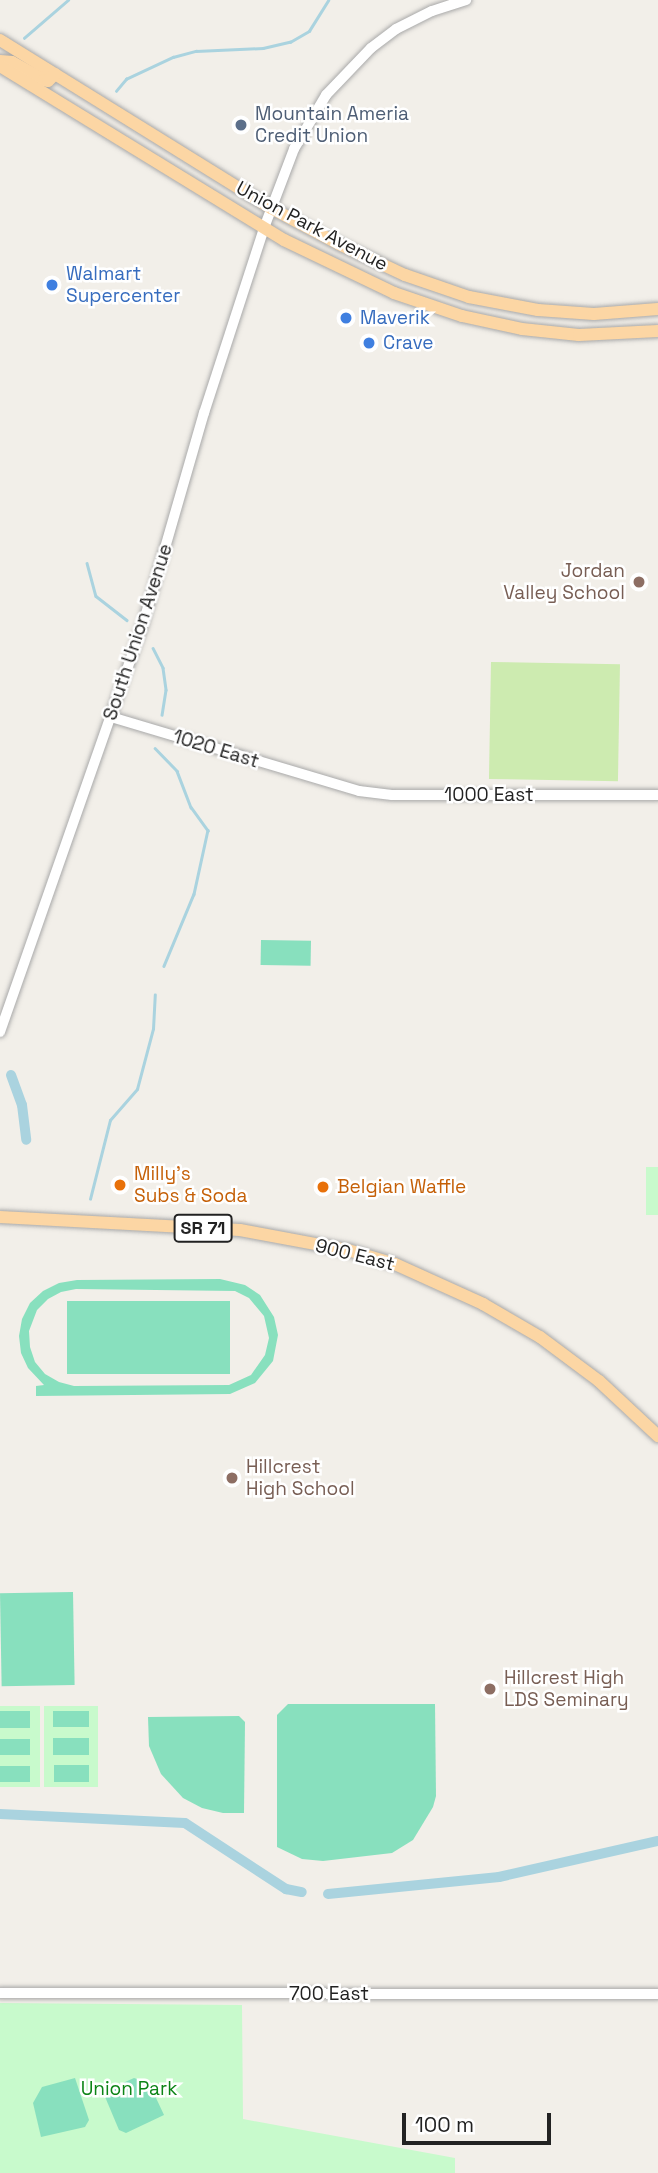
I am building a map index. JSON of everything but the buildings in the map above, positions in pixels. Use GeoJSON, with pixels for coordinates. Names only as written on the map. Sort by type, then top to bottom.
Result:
{"type":"FeatureCollection","features":[{"type":"Feature","properties":{"kind":"main road","name":"Union Park Avenue"},"geometry":{"type":"LineString","coordinates":[[0,40],[271,208],[363,257],[469,297],[513,307],[563,313],[658,309]]}},
{"type":"Feature","properties":{"kind":"main road"},"geometry":{"type":"LineString","coordinates":[[0,64],[12,62],[48,81],[55,74]]}},
{"type":"Feature","properties":{"kind":"main road","name":"Union Park Avenue"},"geometry":{"type":"LineString","coordinates":[[0,64],[264,228],[364,280],[462,317],[522,329],[563,334],[616,335],[658,331]]}},
{"type":"Feature","properties":{"kind":"main road","name":"900 East"},"geometry":{"type":"LineString","coordinates":[[0,1217],[240,1230],[348,1250],[395,1264],[483,1304],[540,1337],[598,1381],[658,1436]]}},
{"type":"Feature","properties":{"kind":"street","name":"South Union Avenue"},"geometry":{"type":"LineString","coordinates":[[0,1032],[111,717],[264,228],[303,131],[314,110],[347,69],[396,29],[432,10],[466,0]]}},
{"type":"Feature","properties":{"kind":"street","name":"1020 East"},"geometry":{"type":"LineString","coordinates":[[111,717],[321,781]]}},
{"type":"Feature","properties":{"kind":"street","name":"1000 East"},"geometry":{"type":"LineString","coordinates":[[321,781],[359,791],[392,795],[658,795]]}},
{"type":"Feature","properties":{"kind":"street","name":"700 East"},"geometry":{"type":"LineString","coordinates":[[0,1993],[658,1994]]}},
{"type":"Feature","properties":{"kind":"green space"},"geometry":{"type":"Polygon","coordinates":[[[491,662],[620,664],[618,781],[489,779],[491,662]]]}},
{"type":"Feature","properties":{"kind":"green space"},"geometry":{"type":"Polygon","coordinates":[[[261,940],[311,941],[311,966],[261,965],[261,940]]]}},
{"type":"Feature","properties":{"kind":"green space"},"geometry":{"type":"Polygon","coordinates":[[[646,1167],[658,1167],[658,1215],[646,1215],[646,1167]]]}},
{"type":"Feature","properties":{"kind":"green space"},"geometry":{"type":"Polygon","coordinates":[[[220,1279],[245,1285],[260,1295],[274,1317],[278,1335],[273,1361],[255,1383],[230,1394],[36,1396],[36,1386],[44,1385],[28,1368],[21,1353],[19,1336],[22,1319],[30,1303],[43,1291],[59,1283],[77,1280],[220,1279]],[[76,1289],[61,1292],[48,1299],[37,1310],[29,1331],[30,1347],[35,1362],[45,1374],[74,1386],[229,1385],[251,1375],[265,1355],[269,1338],[264,1316],[249,1298],[235,1291],[76,1289]]]}},
{"type":"Feature","properties":{"kind":"green space"},"geometry":{"type":"Polygon","coordinates":[[[67,1301],[230,1301],[230,1374],[67,1374],[67,1301]]]}},
{"type":"Feature","properties":{"kind":"green space"},"geometry":{"type":"Polygon","coordinates":[[[73,1592],[75,1685],[2,1686],[0,1593],[73,1592]]]}},
{"type":"Feature","properties":{"kind":"green space"},"geometry":{"type":"Polygon","coordinates":[[[288,1704],[435,1704],[436,1796],[433,1807],[413,1840],[392,1853],[323,1861],[302,1859],[277,1847],[277,1715],[288,1704]]]}},
{"type":"Feature","properties":{"kind":"green space"},"geometry":{"type":"Polygon","coordinates":[[[0,1706],[40,1706],[40,1787],[0,1787],[0,1706]]]}},
{"type":"Feature","properties":{"kind":"green space"},"geometry":{"type":"Polygon","coordinates":[[[44,1706],[98,1706],[98,1787],[44,1787],[44,1706]]]}},
{"type":"Feature","properties":{"kind":"green space"},"geometry":{"type":"Polygon","coordinates":[[[0,1711],[30,1711],[30,1728],[0,1728],[0,1711]]]}},
{"type":"Feature","properties":{"kind":"green space"},"geometry":{"type":"Polygon","coordinates":[[[53,1711],[89,1711],[89,1727],[53,1727],[53,1711]]]}},
{"type":"Feature","properties":{"kind":"green space"},"geometry":{"type":"Polygon","coordinates":[[[239,1716],[245,1722],[244,1813],[223,1813],[202,1808],[183,1798],[161,1774],[149,1746],[148,1717],[239,1716]]]}},
{"type":"Feature","properties":{"kind":"green space"},"geometry":{"type":"Polygon","coordinates":[[[53,1738],[89,1738],[89,1755],[53,1755],[53,1738]]]}},
{"type":"Feature","properties":{"kind":"green space"},"geometry":{"type":"Polygon","coordinates":[[[0,1739],[30,1739],[30,1755],[0,1755],[0,1739]]]}},
{"type":"Feature","properties":{"kind":"green space"},"geometry":{"type":"Polygon","coordinates":[[[54,1765],[89,1765],[89,1782],[54,1782],[54,1765]]]}},
{"type":"Feature","properties":{"kind":"green space"},"geometry":{"type":"Polygon","coordinates":[[[0,1766],[30,1766],[30,1782],[0,1782],[0,1766]]]}},
{"type":"Feature","properties":{"kind":"green space","name":"Union Park"},"geometry":{"type":"Polygon","coordinates":[[[0,2003],[242,2005],[243,2119],[455,2158],[455,2173],[0,2173],[0,2003]]]}},
{"type":"Feature","properties":{"kind":"green space"},"geometry":{"type":"Polygon","coordinates":[[[75,2078],[89,2120],[85,2127],[41,2137],[33,2103],[42,2087],[75,2078]]]}},
{"type":"Feature","properties":{"kind":"green space"},"geometry":{"type":"Polygon","coordinates":[[[134,2078],[149,2083],[164,2115],[126,2133],[119,2130],[103,2092],[134,2078]]]}},
{"type":"Feature","properties":{"kind":"waterway"},"geometry":{"type":"LineString","coordinates":[[24,38],[68,0]]}},
{"type":"Feature","properties":{"kind":"waterway"},"geometry":{"type":"LineString","coordinates":[[116,91],[126,79],[173,57],[196,51],[263,48],[290,42],[309,31],[328,0]]}},
{"type":"Feature","properties":{"kind":"waterway"},"geometry":{"type":"LineString","coordinates":[[87,563],[96,596],[127,620]]}},
{"type":"Feature","properties":{"kind":"waterway"},"geometry":{"type":"LineString","coordinates":[[153,648],[163,668],[166,690],[162,715]]}},
{"type":"Feature","properties":{"kind":"waterway"},"geometry":{"type":"LineString","coordinates":[[155,748],[177,771],[191,807],[208,830],[194,894],[164,966]]}},
{"type":"Feature","properties":{"kind":"waterway"},"geometry":{"type":"LineString","coordinates":[[90,1199],[110,1120],[137,1089],[153,1029],[155,995]]}},
{"type":"Feature","properties":{"kind":"waterway"},"geometry":{"type":"LineString","coordinates":[[11,1075],[22,1105],[26,1140]]}},
{"type":"Feature","properties":{"kind":"waterway"},"geometry":{"type":"LineString","coordinates":[[0,1814],[185,1823],[286,1889],[302,1892]]}},
{"type":"Feature","properties":{"kind":"waterway"},"geometry":{"type":"LineString","coordinates":[[328,1894],[499,1877],[658,1841]]}},
{"type":"Feature","properties":{"kind":"place","name":"Mountain Ameria Credit Union"},"geometry":{"type":"Point","coordinates":[241,125]}},
{"type":"Feature","properties":{"kind":"place","name":"Walmart Supercenter"},"geometry":{"type":"Point","coordinates":[52,285]}},
{"type":"Feature","properties":{"kind":"place","name":"Maverik"},"geometry":{"type":"Point","coordinates":[346,318]}},
{"type":"Feature","properties":{"kind":"place","name":"Crave"},"geometry":{"type":"Point","coordinates":[369,343]}},
{"type":"Feature","properties":{"kind":"place","name":"Jordan Valley School"},"geometry":{"type":"Point","coordinates":[639,582]}},
{"type":"Feature","properties":{"kind":"place","name":"Milly's Subs & Soda"},"geometry":{"type":"Point","coordinates":[120,1185]}},
{"type":"Feature","properties":{"kind":"place","name":"Belgian Waffle"},"geometry":{"type":"Point","coordinates":[323,1187]}},
{"type":"Feature","properties":{"kind":"place","name":"Hillcrest High School"},"geometry":{"type":"Point","coordinates":[232,1478]}},
{"type":"Feature","properties":{"kind":"place","name":"Hillcrest High LDS Seminary"},"geometry":{"type":"Point","coordinates":[490,1689]}}]}
